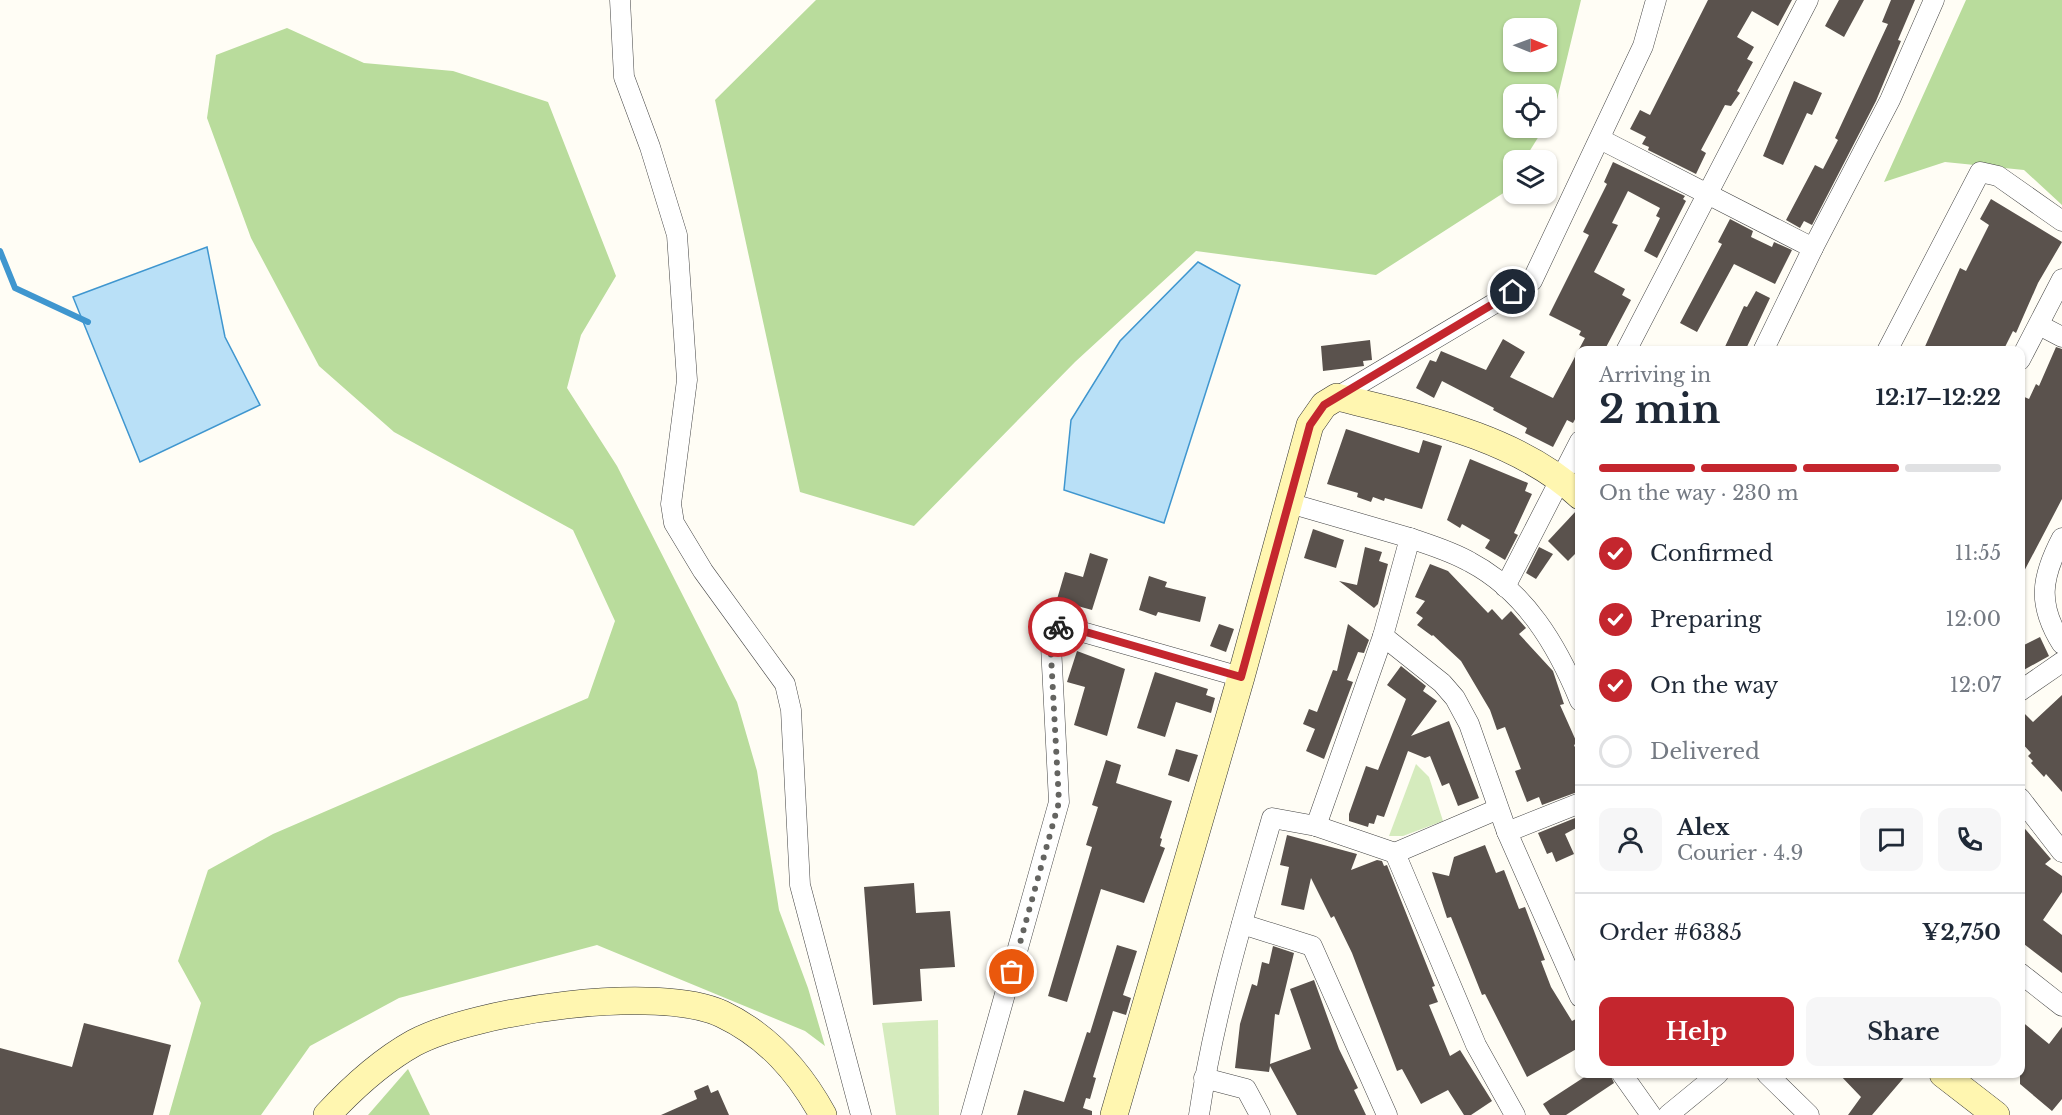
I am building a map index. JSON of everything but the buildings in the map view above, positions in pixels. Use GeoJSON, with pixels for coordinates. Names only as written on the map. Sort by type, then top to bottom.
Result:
{"type":"FeatureCollection","features":[{"type":"Feature","properties":{"kind":"street"},"geometry":{"type":"LineString","coordinates":[[620,0],[624,77],[677,235],[687,380],[671,504],[675,523],[703,571],[785,684],[791,710],[800,885],[861,1115]]}},
{"type":"Feature","properties":{"kind":"street"},"geometry":{"type":"LineString","coordinates":[[1114,1115],[1241,677],[1310,425],[1324,405],[1532,281],[1643,46],[1656,0]]}},
{"type":"Feature","properties":{"kind":"street"},"geometry":{"type":"LineString","coordinates":[[1629,346],[1808,0]]}},
{"type":"Feature","properties":{"kind":"street"},"geometry":{"type":"LineString","coordinates":[[1764,346],[1890,100],[1934,0]]}},
{"type":"Feature","properties":{"kind":"street"},"geometry":{"type":"LineString","coordinates":[[1600,139],[1813,248]]}},
{"type":"Feature","properties":{"kind":"street"},"geometry":{"type":"LineString","coordinates":[[1890,346],[1980,172],[1998,176],[2062,221]]}},
{"type":"Feature","properties":{"kind":"street"},"geometry":{"type":"LineString","coordinates":[[2025,351],[2062,279]]}},
{"type":"Feature","properties":{"kind":"street"},"geometry":{"type":"LineString","coordinates":[[2039,325],[2062,337]]}},
{"type":"Feature","properties":{"kind":"street"},"geometry":{"type":"LineString","coordinates":[[1337,397],[1432,421],[1528,459],[1570,487]]}},
{"type":"Feature","properties":{"kind":"street"},"geometry":{"type":"LineString","coordinates":[[1504,587],[1570,487],[1575,464]]}},
{"type":"Feature","properties":{"kind":"street"},"geometry":{"type":"LineString","coordinates":[[1289,503],[1410,538],[1471,562],[1527,608],[1564,662],[1575,689]]}},
{"type":"Feature","properties":{"kind":"street"},"geometry":{"type":"LineString","coordinates":[[1316,826],[1383,636],[1410,538]]}},
{"type":"Feature","properties":{"kind":"street"},"geometry":{"type":"LineString","coordinates":[[2062,538],[2048,566],[2044,597],[2048,622],[2062,644]]}},
{"type":"Feature","properties":{"kind":"street"},"geometry":{"type":"LineString","coordinates":[[971,1115],[1059,802],[1050,626],[1072,628],[1241,677]]}},
{"type":"Feature","properties":{"kind":"street"},"geometry":{"type":"LineString","coordinates":[[1383,636],[1442,683],[1455,698],[1469,724],[1498,809],[1575,986]]}},
{"type":"Feature","properties":{"kind":"street"},"geometry":{"type":"LineString","coordinates":[[2025,687],[2062,662]]}},
{"type":"Feature","properties":{"kind":"street"},"geometry":{"type":"LineString","coordinates":[[2025,804],[2062,852]]}},
{"type":"Feature","properties":{"kind":"street"},"geometry":{"type":"LineString","coordinates":[[1508,832],[1575,805]]}},
{"type":"Feature","properties":{"kind":"street"},"geometry":{"type":"LineString","coordinates":[[1199,1115],[1204,1078],[1242,924],[1272,818],[1316,826],[1395,853],[1498,809]]}},
{"type":"Feature","properties":{"kind":"street"},"geometry":{"type":"LineString","coordinates":[[1395,853],[1476,1045],[1515,1115]]}},
{"type":"Feature","properties":{"kind":"street"},"geometry":{"type":"LineString","coordinates":[[1242,924],[1312,946],[1387,1115]]}},
{"type":"Feature","properties":{"kind":"street"},"geometry":{"type":"LineString","coordinates":[[2025,977],[2062,1006]]}},
{"type":"Feature","properties":{"kind":"street"},"geometry":{"type":"LineString","coordinates":[[327,1115],[353,1086],[416,1042],[446,1031],[519,1013],[633,1000],[685,1003],[720,1013],[752,1030],[787,1060],[807,1086],[823,1115]]}},
{"type":"Feature","properties":{"kind":"street"},"geometry":{"type":"LineString","coordinates":[[1204,1078],[1246,1089],[1260,1115]]}},
{"type":"Feature","properties":{"kind":"street"},"geometry":{"type":"LineString","coordinates":[[1625,1078],[1651,1115]]}},
{"type":"Feature","properties":{"kind":"street"},"geometry":{"type":"LineString","coordinates":[[1668,1115],[1713,1078]]}},
{"type":"Feature","properties":{"kind":"street"},"geometry":{"type":"LineString","coordinates":[[1771,1078],[1809,1115]]}},
{"type":"Feature","properties":{"kind":"street"},"geometry":{"type":"LineString","coordinates":[[1948,1078],[1996,1115]]}},
{"type":"Feature","properties":{"kind":"green space"},"geometry":{"type":"Polygon","coordinates":[[[816,0],[1581,0],[1557,100],[1557,84],[1503,84],[1503,138],[1538,138],[1530,150],[1503,150],[1503,193],[1376,275],[1196,251],[1075,362],[914,526],[800,492],[715,100],[816,0]]]}},
{"type":"Feature","properties":{"kind":"green space"},"geometry":{"type":"Polygon","coordinates":[[[1966,0],[2062,0],[2062,205],[2024,170],[1945,162],[1884,182],[1966,0]]]}},
{"type":"Feature","properties":{"kind":"green space"},"geometry":{"type":"Polygon","coordinates":[[[287,28],[364,63],[453,71],[548,102],[616,276],[581,335],[567,388],[617,466],[737,702],[757,771],[779,910],[808,988],[825,1046],[805,1031],[597,945],[399,998],[310,1046],[261,1115],[169,1115],[201,1003],[178,961],[208,870],[273,834],[588,698],[615,621],[573,530],[394,432],[319,366],[251,238],[207,118],[216,55],[287,28]]]}},
{"type":"Feature","properties":{"kind":"green space"},"geometry":{"type":"Polygon","coordinates":[[[1416,764],[1429,777],[1443,821],[1403,836],[1389,836],[1416,764]]]}},
{"type":"Feature","properties":{"kind":"green space"},"geometry":{"type":"Polygon","coordinates":[[[938,1020],[939,1115],[896,1115],[882,1023],[938,1020]]]}},
{"type":"Feature","properties":{"kind":"green space"},"geometry":{"type":"Polygon","coordinates":[[[408,1069],[430,1115],[368,1115],[408,1069]]]}},
{"type":"Feature","properties":{"kind":"water"},"geometry":{"type":"Polygon","coordinates":[[[207,247],[225,337],[260,405],[140,462],[73,297],[207,247]]]}},
{"type":"Feature","properties":{"kind":"water"},"geometry":{"type":"Polygon","coordinates":[[[1198,262],[1240,285],[1164,523],[1064,490],[1071,420],[1120,341],[1198,262]]]}},
{"type":"Feature","properties":{"kind":"waterway"},"geometry":{"type":"LineString","coordinates":[[0,251],[15,288],[88,322]]}},
{"type":"Feature","properties":{"kind":"way so far"},"geometry":{"type":"LineString","coordinates":[[1012,972],[1059,802],[1050,626],[1058,627]]}},
{"type":"Feature","properties":{"kind":"route"},"geometry":{"type":"LineString","coordinates":[[1058,627],[1072,628],[1241,677],[1310,425],[1324,405],[1513,292]]}}]}
